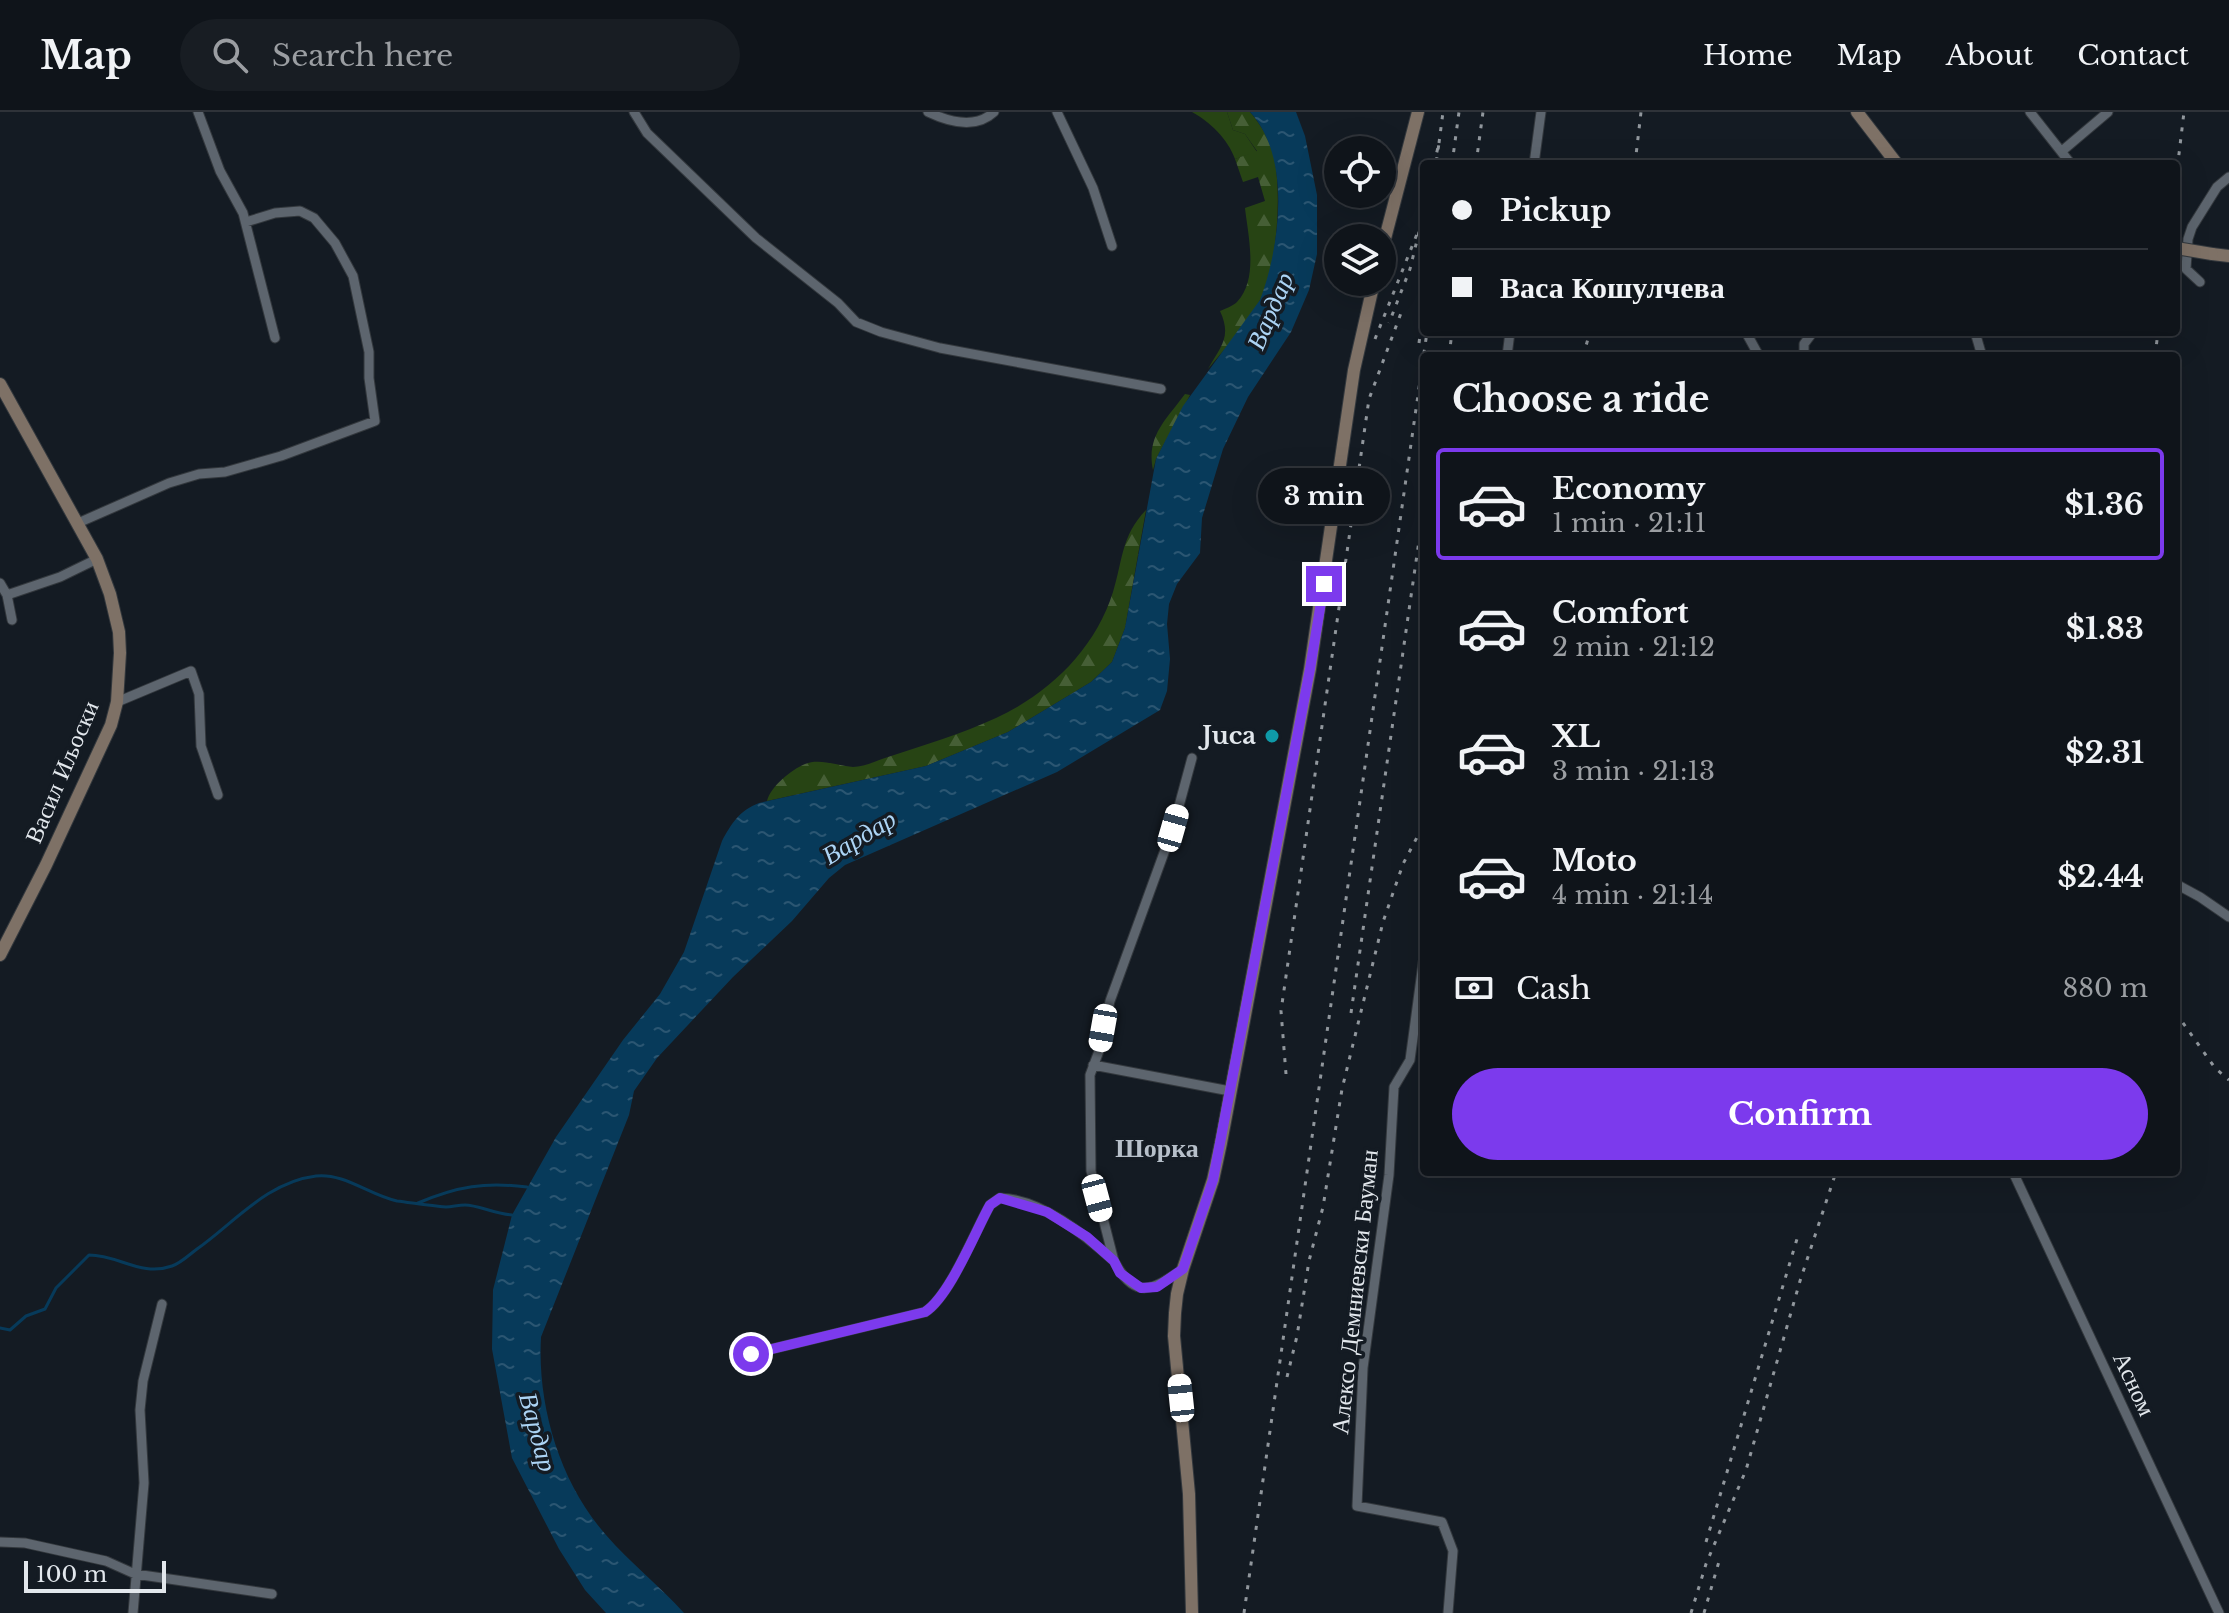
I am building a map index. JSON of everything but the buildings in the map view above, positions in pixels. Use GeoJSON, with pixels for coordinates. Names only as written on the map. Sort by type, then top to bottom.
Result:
{"type":"FeatureCollection","features":[{"type":"Feature","properties":{"kind":"main road"},"geometry":{"type":"LineString","coordinates":[[1389,224],[1418,112]]}},
{"type":"Feature","properties":{"kind":"main road"},"geometry":{"type":"LineString","coordinates":[[1857,112],[1894,160]]}},
{"type":"Feature","properties":{"kind":"main road"},"geometry":{"type":"LineString","coordinates":[[2180,249],[2229,256]]}},
{"type":"Feature","properties":{"kind":"main road"},"geometry":{"type":"LineString","coordinates":[[1192,1613],[1189,1494],[1174,1336],[1177,1294],[1213,1180],[1310,669],[1351,386],[1371,296]]}},
{"type":"Feature","properties":{"kind":"main road","name":"Васил Иљоски"},"geometry":{"type":"LineString","coordinates":[[0,384],[97,559],[119,632],[120,675],[111,725],[0,955]]}},
{"type":"Feature","properties":{"kind":"street"},"geometry":{"type":"LineString","coordinates":[[198,112],[220,171],[246,222],[275,338]]}},
{"type":"Feature","properties":{"kind":"street"},"geometry":{"type":"LineString","coordinates":[[634,112],[647,133],[756,238],[833,299],[856,322],[881,332],[953,351],[1161,389]]}},
{"type":"Feature","properties":{"kind":"street"},"geometry":{"type":"LineString","coordinates":[[928,112],[962,123],[986,120],[994,112]]}},
{"type":"Feature","properties":{"kind":"street"},"geometry":{"type":"LineString","coordinates":[[1057,112],[1093,188],[1112,246]]}},
{"type":"Feature","properties":{"kind":"street"},"geometry":{"type":"LineString","coordinates":[[1535,160],[1541,112]]}},
{"type":"Feature","properties":{"kind":"street"},"geometry":{"type":"LineString","coordinates":[[2030,112],[2068,160]]}},
{"type":"Feature","properties":{"kind":"street"},"geometry":{"type":"LineString","coordinates":[[2062,151],[2108,112]]}},
{"type":"Feature","properties":{"kind":"street"},"geometry":{"type":"LineString","coordinates":[[2200,282],[2186,269],[2188,239],[2196,219],[2217,187],[2229,177]]}},
{"type":"Feature","properties":{"kind":"street"},"geometry":{"type":"LineString","coordinates":[[78,523],[169,483],[199,474],[225,472],[281,456],[375,421],[369,352],[353,276],[335,243],[314,218],[300,211],[275,213],[246,222]]}},
{"type":"Feature","properties":{"kind":"street"},"geometry":{"type":"LineString","coordinates":[[1748,336],[1757,352]]}},
{"type":"Feature","properties":{"kind":"street"},"geometry":{"type":"LineString","coordinates":[[7,595],[60,577],[97,559]]}},
{"type":"Feature","properties":{"kind":"street"},"geometry":{"type":"LineString","coordinates":[[0,583],[7,595],[12,620]]}},
{"type":"Feature","properties":{"kind":"street"},"geometry":{"type":"LineString","coordinates":[[117,702],[191,671],[199,694],[201,746],[218,795]]}},
{"type":"Feature","properties":{"kind":"street"},"geometry":{"type":"LineString","coordinates":[[1183,1269],[1157,1287],[1147,1289],[1131,1283],[1120,1273],[1097,1198],[1090,1161],[1089,1090],[1110,1001],[1173,828],[1192,758]]}},
{"type":"Feature","properties":{"kind":"street"},"geometry":{"type":"LineString","coordinates":[[2180,886],[2229,917]]}},
{"type":"Feature","properties":{"kind":"street","name":"Алексо Демниевски Бауман"},"geometry":{"type":"LineString","coordinates":[[1420,986],[1410,1060],[1394,1087],[1389,1175],[1363,1368],[1357,1506],[1442,1522],[1453,1551],[1448,1613]]}},
{"type":"Feature","properties":{"kind":"street"},"geometry":{"type":"LineString","coordinates":[[1093,1065],[1230,1091]]}},
{"type":"Feature","properties":{"kind":"street","name":"Асном"},"geometry":{"type":"LineString","coordinates":[[2015,1176],[2219,1613]]}},
{"type":"Feature","properties":{"kind":"street"},"geometry":{"type":"LineString","coordinates":[[751,1354],[925,1312],[953,1276],[990,1205],[1000,1198],[1047,1212],[1087,1237],[1114,1261]]}},
{"type":"Feature","properties":{"kind":"street"},"geometry":{"type":"LineString","coordinates":[[133,1613],[144,1483],[140,1410],[143,1381],[162,1304]]}},
{"type":"Feature","properties":{"kind":"street"},"geometry":{"type":"LineString","coordinates":[[0,1542],[25,1543],[106,1561],[135,1574],[272,1594]]}},
{"type":"Feature","properties":{"kind":"green space"},"geometry":{"type":"Polygon","coordinates":[[[1192,112],[1227,112],[1233,130],[1245,134],[1257,152],[1235,159],[1218,132],[1192,112]]]}},
{"type":"Feature","properties":{"kind":"green space"},"geometry":{"type":"Polygon","coordinates":[[[1227,112],[1250,112],[1272,148],[1277,183],[1277,225],[1271,267],[1260,300],[1243,327],[1208,369],[1225,335],[1220,311],[1237,302],[1248,281],[1250,244],[1245,208],[1265,201],[1258,177],[1243,182],[1235,159],[1257,151],[1245,134],[1233,130],[1227,112]]]}},
{"type":"Feature","properties":{"kind":"green space"},"geometry":{"type":"Polygon","coordinates":[[[1185,394],[1190,395],[1153,470],[1152,447],[1155,438],[1185,394]]]}},
{"type":"Feature","properties":{"kind":"green space"},"geometry":{"type":"Polygon","coordinates":[[[1146,510],[1125,628],[1112,662],[1091,682],[1008,732],[926,766],[767,801],[782,779],[805,764],[866,765],[983,724],[1035,696],[1068,667],[1095,632],[1113,592],[1127,539],[1146,510]]]}},
{"type":"Feature","properties":{"kind":"water","name":"Вардар"},"geometry":{"type":"Polygon","coordinates":[[[1250,112],[1296,112],[1305,136],[1317,195],[1317,254],[1309,290],[1291,332],[1248,397],[1223,449],[1202,518],[1200,553],[1177,584],[1169,604],[1170,659],[1167,691],[1160,710],[1057,772],[845,865],[657,1058],[634,1091],[629,1115],[541,1337],[543,1390],[548,1416],[564,1468],[576,1492],[606,1535],[684,1613],[606,1613],[585,1590],[559,1549],[512,1458],[492,1349],[493,1290],[512,1215],[556,1137],[623,1040],[660,994],[684,952],[722,841],[741,814],[759,803],[926,766],[1008,732],[1091,682],[1112,662],[1125,628],[1156,459],[1183,406],[1260,300],[1267,279],[1277,229],[1277,177],[1263,131],[1250,112]]]}},
{"type":"Feature","properties":{"kind":"waterway"},"geometry":{"type":"LineString","coordinates":[[0,1328],[10,1330],[26,1316],[45,1309],[56,1288],[89,1255],[150,1269],[172,1266],[267,1195],[282,1186],[316,1176],[347,1181],[397,1201],[446,1207],[470,1205],[512,1215]]}},
{"type":"Feature","properties":{"kind":"waterway"},"geometry":{"type":"LineString","coordinates":[[418,1203],[472,1187],[527,1187]]}},
{"type":"Feature","properties":{"kind":"railway"},"geometry":{"type":"LineString","coordinates":[[1439,143],[1443,112]]}},
{"type":"Feature","properties":{"kind":"railway"},"geometry":{"type":"LineString","coordinates":[[1453,160],[1459,112]]}},
{"type":"Feature","properties":{"kind":"railway"},"geometry":{"type":"LineString","coordinates":[[1477,160],[1483,112]]}},
{"type":"Feature","properties":{"kind":"railway"},"geometry":{"type":"LineString","coordinates":[[1635,160],[1641,112]]}},
{"type":"Feature","properties":{"kind":"railway"},"geometry":{"type":"LineString","coordinates":[[2178,160],[2184,112]]}},
{"type":"Feature","properties":{"kind":"railway"},"geometry":{"type":"LineString","coordinates":[[1435,160],[1439,143],[1437,160]]}},
{"type":"Feature","properties":{"kind":"railway"},"geometry":{"type":"LineString","coordinates":[[1375,339],[1420,226]]}},
{"type":"Feature","properties":{"kind":"railway"},"geometry":{"type":"LineString","coordinates":[[1389,323],[1410,269],[1420,228]]}},
{"type":"Feature","properties":{"kind":"railway"},"geometry":{"type":"LineString","coordinates":[[1286,1074],[1281,1011],[1369,399],[1401,313]]}},
{"type":"Feature","properties":{"kind":"railway"},"geometry":{"type":"LineString","coordinates":[[1419,343],[1420,336]]}},
{"type":"Feature","properties":{"kind":"railway"},"geometry":{"type":"LineString","coordinates":[[1424,352],[1426,336]]}},
{"type":"Feature","properties":{"kind":"railway"},"geometry":{"type":"LineString","coordinates":[[1450,352],[1452,336]]}},
{"type":"Feature","properties":{"kind":"railway"},"geometry":{"type":"LineString","coordinates":[[1584,352],[1589,336]]}},
{"type":"Feature","properties":{"kind":"railway"},"geometry":{"type":"LineString","coordinates":[[2156,352],[2158,336]]}},
{"type":"Feature","properties":{"kind":"railway"},"geometry":{"type":"LineString","coordinates":[[1244,1613],[1420,381]]}},
{"type":"Feature","properties":{"kind":"railway"},"geometry":{"type":"LineString","coordinates":[[1351,1013],[1420,534]]}},
{"type":"Feature","properties":{"kind":"railway"},"geometry":{"type":"LineString","coordinates":[[1287,1377],[1309,1261],[1323,1207],[1342,1089],[1383,922],[1403,864],[1420,832]]}},
{"type":"Feature","properties":{"kind":"railway"},"geometry":{"type":"LineString","coordinates":[[2180,1019],[2215,1068],[2229,1080]]}},
{"type":"Feature","properties":{"kind":"railway"},"geometry":{"type":"LineString","coordinates":[[1691,1613],[1706,1564],[1746,1470],[1800,1281],[1835,1176]]}},
{"type":"Feature","properties":{"kind":"railway"},"geometry":{"type":"LineString","coordinates":[[1706,1542],[1797,1239]]}},
{"type":"Feature","properties":{"kind":"railway"},"geometry":{"type":"LineString","coordinates":[[1704,1613],[1720,1558]]}},
{"type":"Feature","properties":{"kind":"place","name":"Juca"},"geometry":{"type":"Point","coordinates":[1272,736]}},
{"type":"Feature","properties":{"kind":"district","name":"Шорка"},"geometry":{"type":"Point","coordinates":[1157,1148]}},
{"type":"Feature","properties":{"kind":"route"},"geometry":{"type":"LineString","coordinates":[[751,1354],[925,1312],[953,1276],[990,1205],[1000,1198],[1047,1212],[1087,1237],[1114,1261],[1120,1273],[1141,1288],[1157,1287],[1183,1269],[1205,1208],[1221,1143],[1324,584]]}}]}
